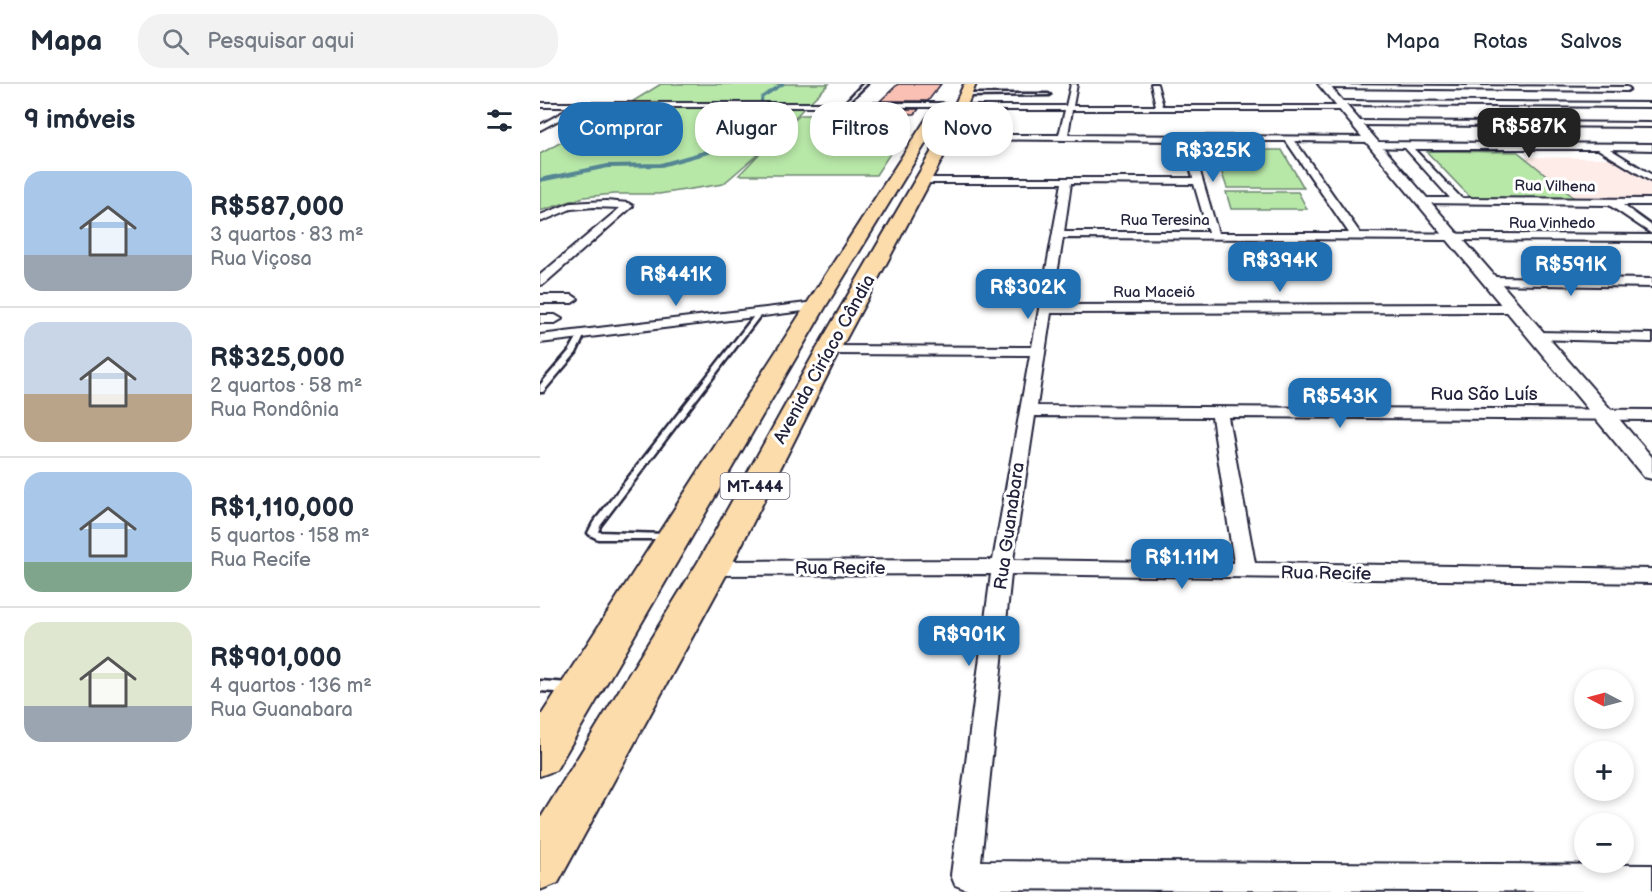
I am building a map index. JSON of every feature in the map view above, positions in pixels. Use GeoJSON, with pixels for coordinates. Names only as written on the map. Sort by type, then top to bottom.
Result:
{"type":"FeatureCollection","features":[{"type":"Feature","properties":{"kind":"highway","name":"Avenida Ciríaco Cândia"},"geometry":{"type":"LineString","coordinates":[[540,756],[815,306],[963,95]]}},
{"type":"Feature","properties":{"kind":"highway","name":"Avenida Ciríaco Cândia"},"geometry":{"type":"LineString","coordinates":[[540,865],[712,568],[828,350],[936,156]]}},
{"type":"Feature","properties":{"kind":"street"},"geometry":{"type":"LineString","coordinates":[[1064,137],[1074,84]]}},
{"type":"Feature","properties":{"kind":"street"},"geometry":{"type":"LineString","coordinates":[[1154,84],[1160,108]]}},
{"type":"Feature","properties":{"kind":"street"},"geometry":{"type":"LineString","coordinates":[[1617,84],[1635,93]]}},
{"type":"Feature","properties":{"kind":"street"},"geometry":{"type":"LineString","coordinates":[[1324,86],[1627,89]]}},
{"type":"Feature","properties":{"kind":"street"},"geometry":{"type":"LineString","coordinates":[[1324,86],[1652,472]]}},
{"type":"Feature","properties":{"kind":"street"},"geometry":{"type":"LineString","coordinates":[[1460,87],[1477,105]]}},
{"type":"Feature","properties":{"kind":"street"},"geometry":{"type":"LineString","coordinates":[[1507,88],[1533,105]]}},
{"type":"Feature","properties":{"kind":"street"},"geometry":{"type":"LineString","coordinates":[[879,102],[963,95],[1070,108],[1652,103]]}},
{"type":"Feature","properties":{"kind":"street"},"geometry":{"type":"LineString","coordinates":[[1644,97],[1652,103]]}},
{"type":"Feature","properties":{"kind":"street"},"geometry":{"type":"LineString","coordinates":[[540,105],[558,105]]}},
{"type":"Feature","properties":{"kind":"street"},"geometry":{"type":"LineString","coordinates":[[683,105],[810,105]]}},
{"type":"Feature","properties":{"kind":"street"},"geometry":{"type":"LineString","coordinates":[[1488,105],[1497,111]]}},
{"type":"Feature","properties":{"kind":"street"},"geometry":{"type":"LineString","coordinates":[[540,128],[558,118]]}},
{"type":"Feature","properties":{"kind":"street"},"geometry":{"type":"LineString","coordinates":[[1356,123],[1503,121],[1514,124],[1652,125]]}},
{"type":"Feature","properties":{"kind":"street"},"geometry":{"type":"LineString","coordinates":[[1503,121],[1533,146]]}},
{"type":"Feature","properties":{"kind":"street"},"geometry":{"type":"LineString","coordinates":[[1566,125],[1647,172],[1652,179]]}},
{"type":"Feature","properties":{"kind":"street"},"geometry":{"type":"LineString","coordinates":[[1013,137],[1289,139],[1372,142],[1407,146],[1652,147]]}},
{"type":"Feature","properties":{"kind":"street"},"geometry":{"type":"LineString","coordinates":[[1186,138],[1214,236]]}},
{"type":"Feature","properties":{"kind":"street"},"geometry":{"type":"LineString","coordinates":[[1289,139],[1357,237]]}},
{"type":"Feature","properties":{"kind":"street"},"geometry":{"type":"LineString","coordinates":[[1407,146],[1457,200]]}},
{"type":"Feature","properties":{"kind":"street"},"geometry":{"type":"LineString","coordinates":[[922,180],[1198,181]]}},
{"type":"Feature","properties":{"kind":"street","name":"Rua Guanabara"},"geometry":{"type":"LineString","coordinates":[[1067,180],[1002,567],[965,875],[1652,879]]}},
{"type":"Feature","properties":{"kind":"street","name":"Rua Vilhena"},"geometry":{"type":"LineString","coordinates":[[1422,201],[1652,202]]}},
{"type":"Feature","properties":{"kind":"street"},"geometry":{"type":"LineString","coordinates":[[540,219],[578,205],[632,202],[540,281]]}},
{"type":"Feature","properties":{"kind":"street"},"geometry":{"type":"LineString","coordinates":[[1612,202],[1652,231]]}},
{"type":"Feature","properties":{"kind":"street","name":"Rua Teresina"},"geometry":{"type":"LineString","coordinates":[[1058,235],[1453,237]]}},
{"type":"Feature","properties":{"kind":"street","name":"Rua Vinhedo"},"geometry":{"type":"LineString","coordinates":[[1453,237],[1652,238]]}},
{"type":"Feature","properties":{"kind":"street"},"geometry":{"type":"LineString","coordinates":[[1490,281],[1652,283]]}},
{"type":"Feature","properties":{"kind":"street"},"geometry":{"type":"LineString","coordinates":[[540,299],[572,299]]}},
{"type":"Feature","properties":{"kind":"street"},"geometry":{"type":"LineString","coordinates":[[540,339],[815,306]]}},
{"type":"Feature","properties":{"kind":"street","name":"Rua Maceió"},"geometry":{"type":"LineString","coordinates":[[1047,309],[1513,308]]}},
{"type":"Feature","properties":{"kind":"street"},"geometry":{"type":"LineString","coordinates":[[540,319],[555,319]]}},
{"type":"Feature","properties":{"kind":"street"},"geometry":{"type":"LineString","coordinates":[[1537,336],[1652,338]]}},
{"type":"Feature","properties":{"kind":"street"},"geometry":{"type":"LineString","coordinates":[[828,350],[1038,351]]}},
{"type":"Feature","properties":{"kind":"street","name":"Rua São Luís"},"geometry":{"type":"LineString","coordinates":[[1028,411],[1652,415]]}},
{"type":"Feature","properties":{"kind":"street"},"geometry":{"type":"LineString","coordinates":[[1219,411],[1246,572]]}},
{"type":"Feature","properties":{"kind":"street","name":"Rua Recife"},"geometry":{"type":"LineString","coordinates":[[712,568],[1002,567],[1652,576]]}},
{"type":"Feature","properties":{"kind":"lane"},"geometry":{"type":"LineString","coordinates":[[846,102],[865,84]]}},
{"type":"Feature","properties":{"kind":"lane"},"geometry":{"type":"LineString","coordinates":[[963,95],[1048,95]]}},
{"type":"Feature","properties":{"kind":"lane"},"geometry":{"type":"LineString","coordinates":[[673,537],[598,536],[593,533],[596,525],[760,312]]}},
{"type":"Feature","properties":{"kind":"lane"},"geometry":{"type":"LineString","coordinates":[[540,390],[573,351],[582,334]]}},
{"type":"Feature","properties":{"kind":"lane"},"geometry":{"type":"LineString","coordinates":[[540,686],[581,689]]}},
{"type":"Feature","properties":{"kind":"shaded area"},"geometry":{"type":"Polygon","coordinates":[[[1525,157],[1613,158],[1652,184],[1652,200],[1577,200],[1525,157]]]}},
{"type":"Feature","properties":{"kind":"green space"},"geometry":{"type":"Polygon","coordinates":[[[661,84],[829,84],[809,103],[632,102],[661,84]]]}},
{"type":"Feature","properties":{"kind":"green space"},"geometry":{"type":"Polygon","coordinates":[[[683,108],[695,108],[695,156],[756,156],[723,184],[659,194],[584,197],[540,211],[540,154],[558,144],[558,156],[683,156],[683,108]]]}},
{"type":"Feature","properties":{"kind":"green space"},"geometry":{"type":"Polygon","coordinates":[[[800,115],[810,115],[810,156],[888,156],[876,175],[739,175],[757,156],[798,156],[798,117],[800,115]]]}},
{"type":"Feature","properties":{"kind":"green space"},"geometry":{"type":"Polygon","coordinates":[[[1214,150],[1282,150],[1304,188],[1227,188],[1214,150]]]}},
{"type":"Feature","properties":{"kind":"green space"},"geometry":{"type":"Polygon","coordinates":[[[1427,152],[1518,152],[1577,200],[1472,199],[1427,152]]]}},
{"type":"Feature","properties":{"kind":"green space"},"geometry":{"type":"Polygon","coordinates":[[[1226,192],[1298,192],[1307,209],[1231,209],[1226,192]]]}},
{"type":"Feature","properties":{"kind":"building"},"geometry":{"type":"Polygon","coordinates":[[[898,84],[941,84],[928,101],[880,101],[898,84]]]}},
{"type":"Feature","properties":{"kind":"building"},"geometry":{"type":"Polygon","coordinates":[[[910,109],[919,109],[915,114],[910,114],[910,109]]]}},
{"type":"Feature","properties":{"kind":"waterway"},"geometry":{"type":"LineString","coordinates":[[761,102],[762,97],[783,84]]}},
{"type":"Feature","properties":{"kind":"waterway"},"geometry":{"type":"LineString","coordinates":[[540,180],[608,166],[661,165],[695,155]]}}]}
